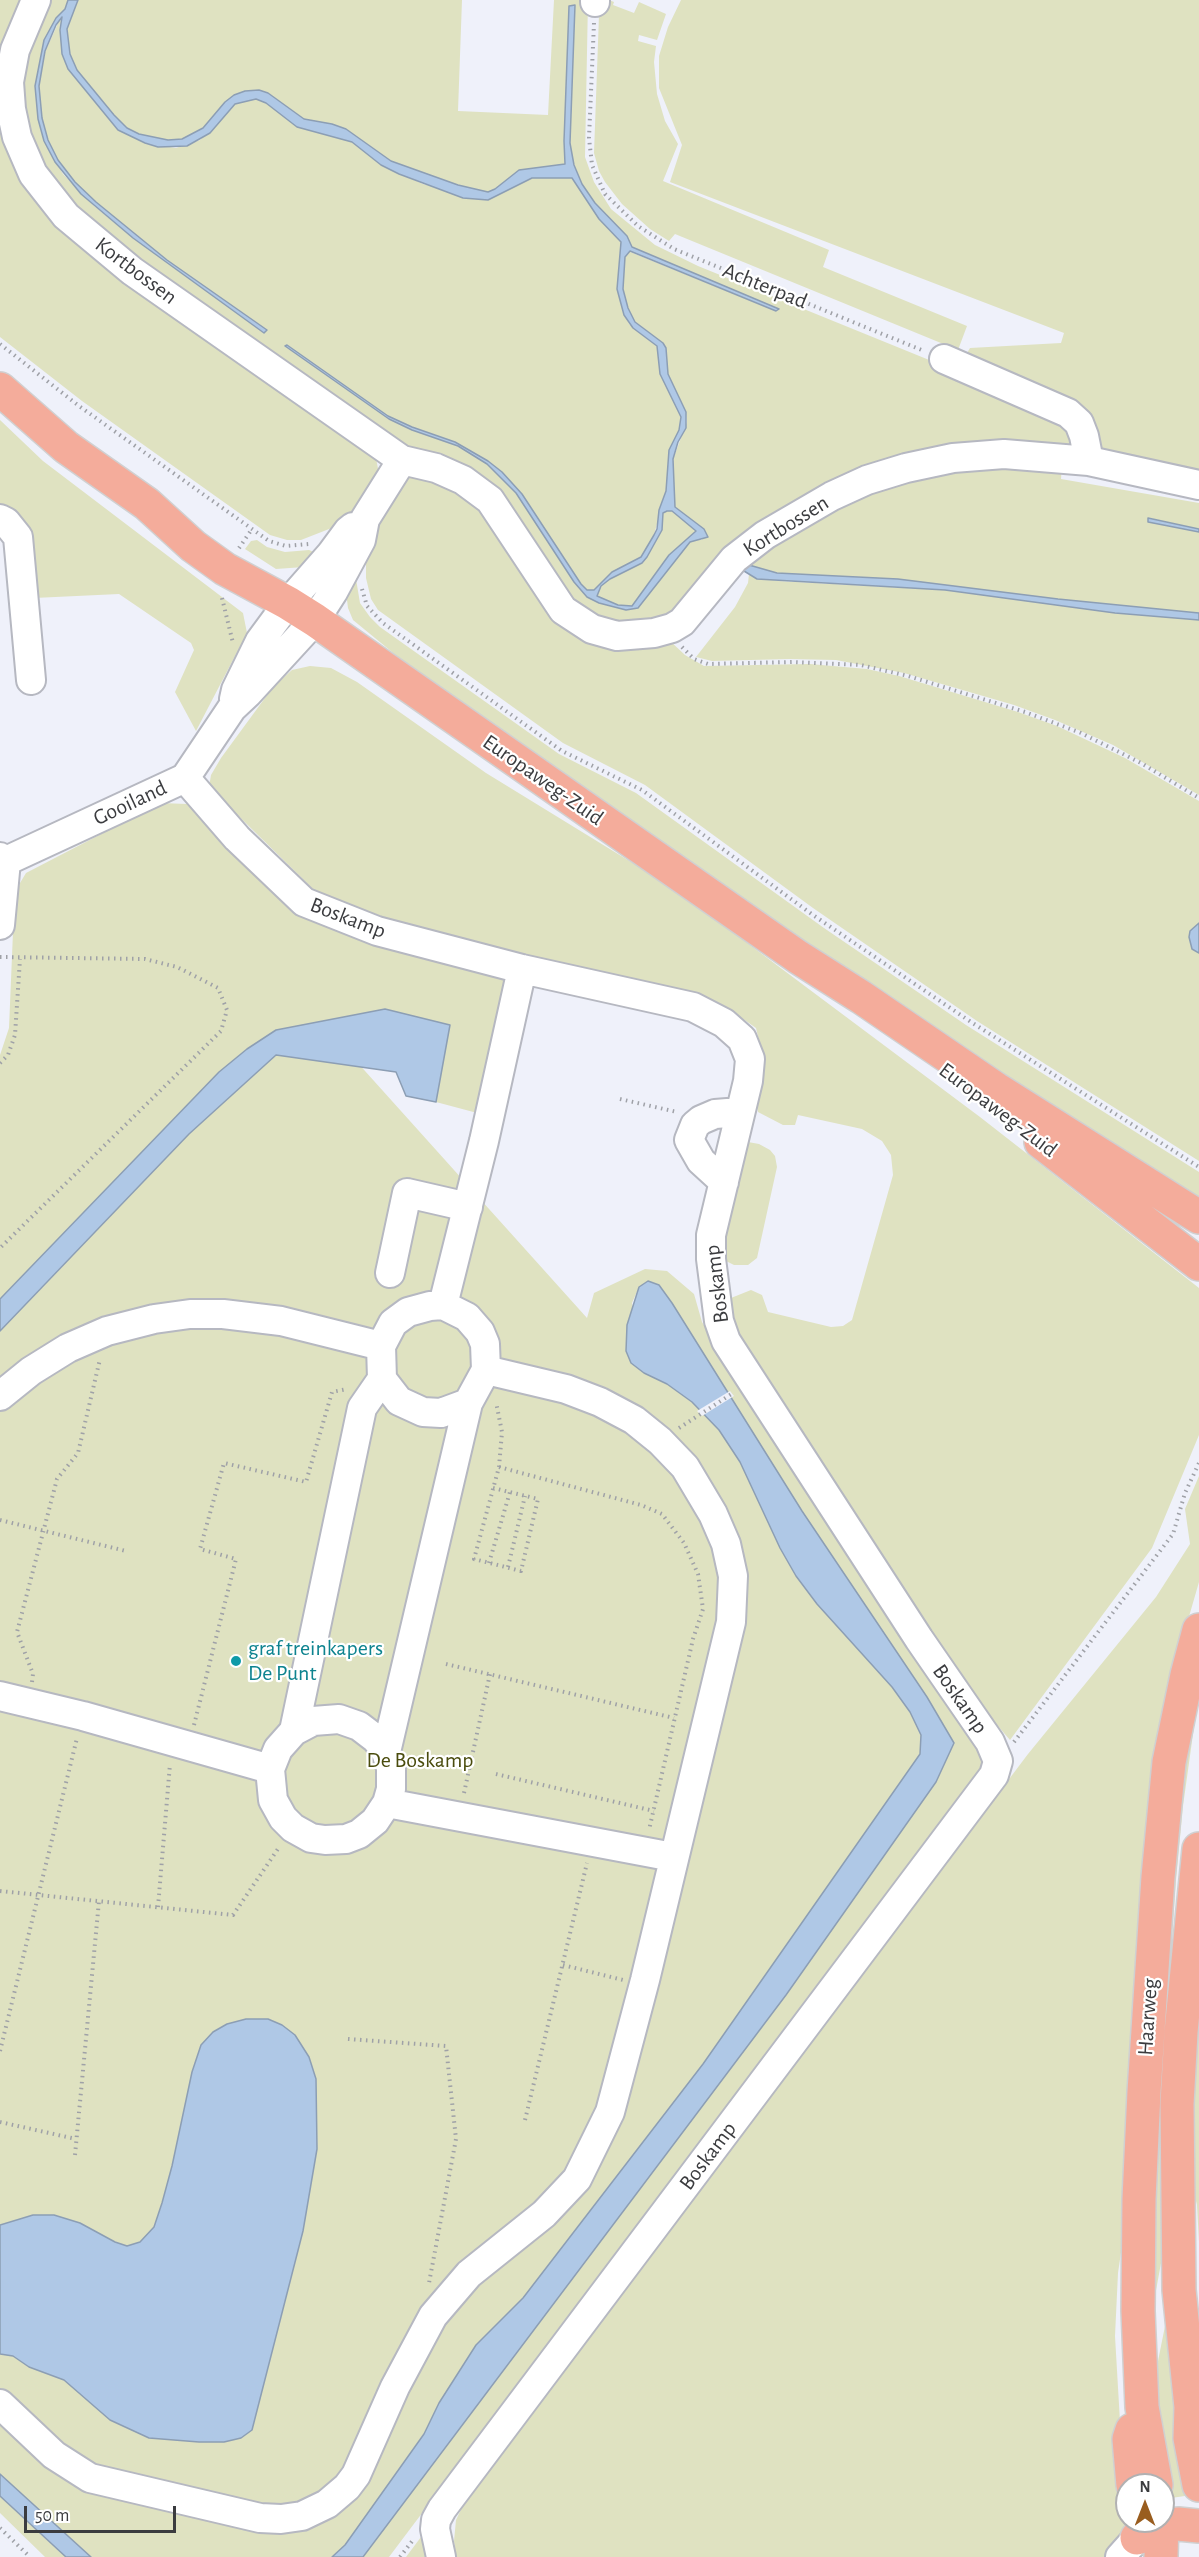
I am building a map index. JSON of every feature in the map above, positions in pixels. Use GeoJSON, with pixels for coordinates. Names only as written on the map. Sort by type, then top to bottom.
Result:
{"type":"FeatureCollection","features":[{"type":"Feature","properties":{"kind":"main road","name":"Europaweg-Zuid"},"geometry":{"type":"LineString","coordinates":[[0,389],[66,447],[147,504],[203,528],[237,551],[288,603],[798,957],[996,1089],[1199,1217]]}},
{"type":"Feature","properties":{"kind":"main road","name":"Europaweg-Zuid"},"geometry":{"type":"LineString","coordinates":[[798,957],[858,1008],[977,1092],[1199,1264]]}},
{"type":"Feature","properties":{"kind":"main road","name":"Haarweg"},"geometry":{"type":"LineString","coordinates":[[1154,2473],[1142,2407],[1138,2311],[1139,2199],[1156,1899],[1169,1762],[1186,1675],[1199,1630]]}},
{"type":"Feature","properties":{"kind":"main road","name":"Haarweg"},"geometry":{"type":"LineString","coordinates":[[1199,1849],[1181,2032],[1177,2104],[1179,2290],[1195,2419],[1190,2438],[1199,2485]]}},
{"type":"Feature","properties":{"kind":"main road","name":"Haarweg"},"geometry":{"type":"LineString","coordinates":[[1132,2473],[1129,2439],[1142,2407]]}},
{"type":"Feature","properties":{"kind":"main road","name":"Haarweg"},"geometry":{"type":"LineString","coordinates":[[1142,2407],[1139,2433],[1144,2473]]}},
{"type":"Feature","properties":{"kind":"main road"},"geometry":{"type":"LineString","coordinates":[[1148,2539],[1178,2524],[1199,2526]]}},
{"type":"Feature","properties":{"kind":"main road"},"geometry":{"type":"LineString","coordinates":[[1148,2539],[1199,2544]]}},
{"type":"Feature","properties":{"kind":"street","name":"Kortbossen"},"geometry":{"type":"LineString","coordinates":[[36,0],[15,50],[9,82],[11,109],[17,137],[33,174],[66,216],[132,272],[402,460],[436,468],[463,480],[490,500],[555,600],[577,621],[592,629],[617,636],[654,633],[672,628],[692,612],[734,560],[765,535],[799,513],[867,480],[953,458],[1004,454],[1089,461],[1199,485]]}},
{"type":"Feature","properties":{"kind":"street"},"geometry":{"type":"LineString","coordinates":[[944,359],[1068,413],[1079,423],[1089,461]]}},
{"type":"Feature","properties":{"kind":"street"},"geometry":{"type":"LineString","coordinates":[[288,603],[362,540],[365,519],[402,460]]}},
{"type":"Feature","properties":{"kind":"street"},"geometry":{"type":"LineString","coordinates":[[0,519],[6,522],[18,537],[31,680]]}},
{"type":"Feature","properties":{"kind":"street"},"geometry":{"type":"LineString","coordinates":[[315,620],[339,560]]}},
{"type":"Feature","properties":{"kind":"street","name":"Gooiland"},"geometry":{"type":"LineString","coordinates":[[232,708],[236,690],[260,641],[288,603]]}},
{"type":"Feature","properties":{"kind":"street","name":"Gooiland"},"geometry":{"type":"LineString","coordinates":[[3,859],[185,778],[232,708],[315,620]]}},
{"type":"Feature","properties":{"kind":"street","name":"Boskamp"},"geometry":{"type":"LineString","coordinates":[[185,778],[237,838],[304,902],[376,931],[522,969],[693,1008],[724,1023],[742,1039],[750,1059],[711,1235],[711,1259],[719,1321],[726,1341],[919,1639],[990,1742],[998,1761],[994,1776],[442,2509],[436,2520],[435,2529],[441,2557]]}},
{"type":"Feature","properties":{"kind":"street"},"geometry":{"type":"LineString","coordinates":[[0,925],[3,859]]}},
{"type":"Feature","properties":{"kind":"street"},"geometry":{"type":"LineString","coordinates":[[443,1305],[468,1207],[522,969]]}},
{"type":"Feature","properties":{"kind":"street"},"geometry":{"type":"LineString","coordinates":[[724,1182],[701,1161],[689,1140],[695,1125],[701,1120],[715,1114],[740,1112]]}},
{"type":"Feature","properties":{"kind":"street"},"geometry":{"type":"LineString","coordinates":[[390,1273],[407,1193],[468,1207]]}},
{"type":"Feature","properties":{"kind":"street"},"geometry":{"type":"LineString","coordinates":[[294,1731],[362,1408],[377,1387],[381,1346],[393,1323],[408,1312],[443,1305],[467,1317],[480,1332],[491,1371],[468,1403],[386,1752]]}},
{"type":"Feature","properties":{"kind":"street"},"geometry":{"type":"LineString","coordinates":[[0,1395],[31,1371],[68,1348],[107,1331],[154,1319],[190,1314],[223,1314],[281,1321],[381,1346]]}},
{"type":"Feature","properties":{"kind":"street"},"geometry":{"type":"LineString","coordinates":[[0,2404],[54,2455],[90,2478],[260,2518],[281,2519],[302,2516],[327,2504],[347,2487],[356,2475],[395,2387],[433,2316],[469,2274],[544,2214],[577,2179],[610,2112],[644,1985],[731,1622],[733,1576],[726,1544],[713,1514],[685,1467],[660,1441],[634,1420],[600,1402],[583,1395],[491,1371]]}},
{"type":"Feature","properties":{"kind":"street"},"geometry":{"type":"LineString","coordinates":[[377,1387],[423,1412],[441,1413],[468,1403]]}},
{"type":"Feature","properties":{"kind":"street"},"geometry":{"type":"LineString","coordinates":[[13,1699],[83,1716],[270,1769]]}},
{"type":"Feature","properties":{"kind":"street"},"geometry":{"type":"LineString","coordinates":[[339,1719],[359,1726],[376,1739],[386,1752],[391,1768],[391,1789],[387,1803],[375,1821],[359,1834],[346,1839],[311,1838],[293,1828],[283,1818],[273,1800],[270,1769],[278,1749],[294,1731],[313,1721],[339,1719]]}},
{"type":"Feature","properties":{"kind":"street"},"geometry":{"type":"LineString","coordinates":[[387,1803],[673,1857]]}},
{"type":"Feature","properties":{"kind":"path","name":"Achterpad"},"geometry":{"type":"LineString","coordinates":[[595,1],[589,138],[592,165],[605,194],[638,226],[674,249],[944,359]]}},
{"type":"Feature","properties":{"kind":"path"},"geometry":{"type":"LineString","coordinates":[[0,344],[79,406],[269,541],[286,546],[309,544],[339,560],[359,575],[367,606],[374,616],[562,751],[642,790],[813,915],[962,1016],[1142,1133],[1199,1167]]}},
{"type":"Feature","properties":{"kind":"path"},"geometry":{"type":"LineString","coordinates":[[672,628],[684,648],[701,663],[792,662],[861,665],[908,676],[1025,712],[1109,746],[1199,798]]}},
{"type":"Feature","properties":{"kind":"path"},"geometry":{"type":"LineString","coordinates":[[0,957],[145,959],[177,967],[218,988],[227,1010],[221,1031],[0,1248]]}},
{"type":"Feature","properties":{"kind":"path"},"geometry":{"type":"LineString","coordinates":[[0,1063],[8,1055],[15,1035],[20,959]]}},
{"type":"Feature","properties":{"kind":"path"},"geometry":{"type":"LineString","coordinates":[[620,1100],[689,1115],[701,1120]]}},
{"type":"Feature","properties":{"kind":"path"},"geometry":{"type":"LineString","coordinates":[[13,1699],[33,1674],[17,1632],[57,1479],[78,1453],[107,1331]]}},
{"type":"Feature","properties":{"kind":"path"},"geometry":{"type":"LineString","coordinates":[[491,1371],[502,1432],[499,1467],[493,1488],[474,1558],[521,1571],[538,1499],[493,1488]]}},
{"type":"Feature","properties":{"kind":"path"},"geometry":{"type":"LineString","coordinates":[[158,1907],[181,1743],[236,1559],[200,1550],[224,1463],[306,1482],[332,1392],[346,1388],[377,1387]]}},
{"type":"Feature","properties":{"kind":"path"},"geometry":{"type":"LineString","coordinates":[[696,1416],[736,1391]]}},
{"type":"Feature","properties":{"kind":"path","name":"Boskamp"},"geometry":{"type":"LineString","coordinates":[[998,1761],[1009,1750],[1173,1534],[1185,1493],[1199,1462]]}},
{"type":"Feature","properties":{"kind":"path"},"geometry":{"type":"LineString","coordinates":[[499,1467],[641,1505],[662,1514],[684,1543],[698,1574],[703,1609],[693,1639],[674,1718],[645,1852]]}},
{"type":"Feature","properties":{"kind":"path"},"geometry":{"type":"LineString","coordinates":[[489,1563],[510,1492]]}},
{"type":"Feature","properties":{"kind":"path"},"geometry":{"type":"LineString","coordinates":[[508,1567],[525,1496]]}},
{"type":"Feature","properties":{"kind":"path"},"geometry":{"type":"LineString","coordinates":[[0,1520],[126,1551]]}},
{"type":"Feature","properties":{"kind":"path"},"geometry":{"type":"LineString","coordinates":[[446,1664],[674,1718]]}},
{"type":"Feature","properties":{"kind":"path"},"geometry":{"type":"LineString","coordinates":[[458,1816],[490,1674]]}},
{"type":"Feature","properties":{"kind":"path"},"geometry":{"type":"LineString","coordinates":[[0,2051],[83,1716]]}},
{"type":"Feature","properties":{"kind":"path"},"geometry":{"type":"LineString","coordinates":[[496,1774],[654,1810]]}},
{"type":"Feature","properties":{"kind":"path"},"geometry":{"type":"LineString","coordinates":[[0,1890],[233,1915],[293,1828]]}},
{"type":"Feature","properties":{"kind":"path"},"geometry":{"type":"LineString","coordinates":[[525,2120],[592,1842]]}},
{"type":"Feature","properties":{"kind":"path"},"geometry":{"type":"LineString","coordinates":[[75,2156],[99,1901]]}},
{"type":"Feature","properties":{"kind":"path"},"geometry":{"type":"LineString","coordinates":[[562,1965],[644,1985]]}},
{"type":"Feature","properties":{"kind":"path"},"geometry":{"type":"LineString","coordinates":[[348,2038],[446,2046],[456,2139],[426,2296],[433,2316]]}},
{"type":"Feature","properties":{"kind":"path"},"geometry":{"type":"LineString","coordinates":[[0,2122],[76,2139]]}},
{"type":"Feature","properties":{"kind":"path"},"geometry":{"type":"LineString","coordinates":[[0,2528],[30,2557]]}},
{"type":"Feature","properties":{"kind":"green space"},"geometry":{"type":"Polygon","coordinates":[[[0,0],[27,0],[16,158],[375,453],[379,474],[347,522],[301,540],[287,540],[270,535],[82,401],[0,337],[0,0]]]}},
{"type":"Feature","properties":{"kind":"green space"},"geometry":{"type":"Polygon","coordinates":[[[45,0],[68,0],[65,9],[56,18],[44,40],[35,86],[38,119],[44,141],[63,174],[93,205],[133,238],[264,333],[267,330],[167,260],[96,202],[75,182],[58,160],[48,140],[42,118],[39,86],[45,52],[59,21],[62,20],[60,30],[62,53],[69,69],[118,130],[145,143],[176,148],[200,140],[235,104],[256,99],[266,103],[297,127],[352,142],[381,165],[423,184],[488,200],[532,177],[572,178],[599,219],[621,242],[618,274],[629,324],[657,346],[660,374],[681,417],[679,430],[669,450],[666,491],[654,535],[641,557],[612,572],[594,590],[587,590],[581,584],[522,494],[502,472],[455,442],[387,416],[287,345],[285,346],[389,419],[458,446],[487,464],[516,493],[574,582],[599,603],[626,610],[638,608],[690,542],[696,539],[702,540],[704,529],[675,507],[673,459],[687,422],[686,412],[668,374],[666,348],[635,322],[628,308],[623,289],[625,257],[628,251],[776,311],[779,309],[632,247],[627,236],[595,203],[582,184],[574,165],[570,143],[575,5],[569,6],[565,164],[519,170],[488,192],[458,185],[391,161],[346,129],[304,119],[268,93],[259,90],[225,102],[203,128],[182,139],[168,140],[139,134],[127,128],[114,115],[77,70],[70,54],[67,29],[78,0],[462,0],[458,111],[548,115],[554,0],[588,0],[585,157],[594,182],[611,209],[655,245],[698,266],[971,377],[1066,420],[1074,448],[891,465],[684,607],[641,627],[578,613],[508,511],[384,439],[94,229],[33,156],[18,84],[45,0]]]}},
{"type":"Feature","properties":{"kind":"green space"},"geometry":{"type":"Polygon","coordinates":[[[609,0],[614,2],[613,5],[634,13],[639,2],[666,14],[657,40],[639,35],[638,41],[656,46],[654,62],[657,94],[665,121],[678,144],[663,181],[829,250],[823,267],[967,326],[958,350],[675,234],[669,241],[650,229],[622,204],[605,182],[594,153],[599,15],[609,0]]]}},
{"type":"Feature","properties":{"kind":"green space"},"geometry":{"type":"Polygon","coordinates":[[[681,0],[1199,0],[1199,479],[1097,452],[967,353],[970,348],[1061,343],[1064,333],[670,182],[682,145],[659,88],[659,56],[668,27],[681,0]]]}},
{"type":"Feature","properties":{"kind":"green space"},"geometry":{"type":"Polygon","coordinates":[[[0,420],[43,461],[243,613],[247,633],[196,731],[175,692],[194,650],[191,643],[119,594],[34,598],[0,511],[0,420]]]}},
{"type":"Feature","properties":{"kind":"green space"},"geometry":{"type":"Polygon","coordinates":[[[1062,465],[1061,479],[1199,503],[1199,529],[1149,518],[1148,521],[1199,532],[1199,613],[1058,599],[898,579],[777,573],[749,565],[773,537],[909,473],[1062,465]]]}},
{"type":"Feature","properties":{"kind":"green space"},"geometry":{"type":"Polygon","coordinates":[[[413,474],[470,496],[552,610],[669,640],[685,655],[704,666],[810,664],[867,669],[899,676],[1057,726],[1125,758],[1199,801],[1199,923],[1190,931],[1199,953],[1199,1161],[977,1021],[813,908],[645,785],[563,743],[378,610],[371,599],[366,578],[366,547],[399,486],[413,474]]]}},
{"type":"Feature","properties":{"kind":"green space"},"geometry":{"type":"Polygon","coordinates":[[[672,511],[696,531],[669,555],[632,606],[618,605],[596,596],[601,586],[610,579],[642,563],[662,530],[663,513],[672,511]]]}},
{"type":"Feature","properties":{"kind":"green space"},"geometry":{"type":"Polygon","coordinates":[[[257,540],[267,547],[285,552],[309,550],[321,555],[304,567],[276,569],[245,549],[251,541],[257,540]]]}},
{"type":"Feature","properties":{"kind":"green space"},"geometry":{"type":"Polygon","coordinates":[[[749,574],[778,581],[945,590],[1115,613],[1199,620],[1199,795],[1113,745],[1055,720],[1014,705],[904,673],[836,660],[712,661],[696,657],[735,607],[748,583],[749,574]]]}},
{"type":"Feature","properties":{"kind":"green space"},"geometry":{"type":"Polygon","coordinates":[[[356,579],[360,603],[380,627],[559,754],[636,793],[824,928],[966,1025],[1199,1172],[1199,1208],[1059,1123],[403,661],[353,620],[348,608],[346,592],[356,579]]]}},
{"type":"Feature","properties":{"kind":"green space"},"geometry":{"type":"Polygon","coordinates":[[[310,666],[331,668],[357,682],[486,773],[675,889],[980,1117],[1199,1288],[1199,1435],[1152,1548],[1010,1740],[984,1710],[739,1338],[729,1314],[731,1298],[751,1290],[762,1295],[768,1312],[831,1327],[843,1326],[852,1320],[893,1175],[891,1155],[882,1141],[862,1129],[798,1115],[795,1125],[783,1125],[758,1112],[756,1100],[763,1073],[756,1028],[726,1007],[693,996],[379,920],[316,892],[209,787],[211,775],[221,758],[273,687],[292,670],[310,666]]]}},
{"type":"Feature","properties":{"kind":"green space","name":"De Boskamp"},"geometry":{"type":"Polygon","coordinates":[[[161,803],[187,804],[292,912],[375,943],[510,979],[481,1114],[436,1102],[450,1025],[385,1009],[321,1022],[587,1318],[594,1293],[645,1269],[667,1271],[694,1294],[702,1322],[727,1364],[992,1763],[663,2193],[389,2557],[363,2557],[786,1995],[928,1793],[425,2432],[345,2545],[332,2557],[91,2557],[0,2474],[0,1331],[62,1267],[219,1072],[0,1299],[0,1055],[9,1028],[14,908],[20,883],[26,873],[161,803]],[[648,1281],[639,1287],[632,1303],[644,1373],[667,1384],[692,1402],[720,1430],[740,1462],[768,1519],[925,1694],[648,1281]]]}},
{"type":"Feature","properties":{"kind":"green space"},"geometry":{"type":"Polygon","coordinates":[[[748,1142],[759,1144],[770,1150],[775,1156],[777,1167],[757,1258],[748,1265],[734,1265],[724,1260],[726,1229],[748,1142]]]}},
{"type":"Feature","properties":{"kind":"green space"},"geometry":{"type":"Polygon","coordinates":[[[1199,1476],[1199,1582],[1179,1651],[1129,2197],[1118,2273],[1115,2336],[1125,2473],[1115,2473],[1115,2533],[1124,2533],[1111,2557],[456,2557],[454,2541],[456,2520],[464,2503],[1028,1754],[1156,1597],[1190,1544],[1185,1509],[1199,1476]]]}},
{"type":"Feature","properties":{"kind":"green space"},"geometry":{"type":"Polygon","coordinates":[[[1199,1691],[1183,1806],[1176,1880],[1167,2013],[1163,2252],[1151,2318],[1150,2251],[1179,1805],[1182,1803],[1180,1799],[1188,1744],[1199,1691]]]}},
{"type":"Feature","properties":{"kind":"green space"},"geometry":{"type":"Polygon","coordinates":[[[1199,1984],[1199,2242],[1197,2205],[1190,2176],[1199,1984]]]}},
{"type":"Feature","properties":{"kind":"green space"},"geometry":{"type":"Polygon","coordinates":[[[1166,2321],[1192,2495],[1175,2497],[1175,2473],[1162,2473],[1154,2381],[1166,2321]]]}},
{"type":"Feature","properties":{"kind":"green space"},"geometry":{"type":"Polygon","coordinates":[[[0,2496],[66,2557],[45,2557],[0,2513],[0,2496]]]}},
{"type":"Feature","properties":{"kind":"green space"},"geometry":{"type":"Polygon","coordinates":[[[421,2537],[430,2557],[406,2557],[421,2537]]]}},
{"type":"Feature","properties":{"kind":"water"},"geometry":{"type":"Polygon","coordinates":[[[68,0],[78,0],[67,29],[70,54],[77,70],[114,115],[127,128],[139,134],[168,140],[182,139],[203,128],[234,95],[259,90],[268,93],[304,119],[346,129],[391,161],[458,185],[488,192],[519,170],[565,164],[569,6],[575,5],[570,143],[574,165],[582,184],[595,203],[627,236],[632,247],[779,309],[776,311],[630,251],[625,257],[623,289],[628,308],[635,322],[663,343],[666,348],[668,374],[686,412],[686,428],[678,442],[673,459],[675,507],[704,529],[708,537],[690,542],[638,608],[626,610],[599,603],[587,597],[574,582],[516,493],[487,464],[458,446],[412,430],[389,419],[285,346],[287,345],[388,416],[455,442],[502,472],[522,494],[581,584],[587,590],[594,590],[612,572],[641,557],[654,535],[666,491],[669,450],[679,430],[681,417],[660,374],[657,346],[633,328],[624,315],[617,289],[621,242],[599,219],[572,178],[532,178],[488,200],[463,198],[381,165],[352,142],[297,127],[266,103],[256,99],[235,104],[210,133],[187,146],[158,147],[145,143],[118,130],[68,69],[62,54],[60,30],[62,17],[45,51],[39,86],[42,118],[48,140],[58,160],[75,182],[96,202],[167,260],[267,330],[264,333],[133,238],[81,194],[55,162],[44,141],[38,119],[35,86],[44,40],[56,18],[65,9],[68,0]],[[672,511],[663,513],[662,530],[642,563],[610,579],[601,586],[597,596],[618,605],[632,606],[669,555],[696,531],[672,511]]]}},
{"type":"Feature","properties":{"kind":"water"},"geometry":{"type":"Polygon","coordinates":[[[1148,518],[1199,529],[1199,532],[1148,522],[1148,518]]]}},
{"type":"Feature","properties":{"kind":"water"},"geometry":{"type":"Polygon","coordinates":[[[749,565],[777,573],[898,579],[1058,599],[1199,613],[1199,620],[1115,613],[945,590],[757,579],[744,571],[744,567],[749,565]]]}},
{"type":"Feature","properties":{"kind":"water"},"geometry":{"type":"Polygon","coordinates":[[[1199,923],[1199,953],[1192,949],[1189,937],[1190,931],[1199,923]]]}},
{"type":"Feature","properties":{"kind":"water"},"geometry":{"type":"Polygon","coordinates":[[[385,1009],[450,1025],[436,1102],[406,1096],[396,1072],[276,1055],[189,1134],[0,1331],[0,1299],[219,1072],[247,1049],[276,1030],[385,1009]]]}},
{"type":"Feature","properties":{"kind":"water"},"geometry":{"type":"Polygon","coordinates":[[[648,1281],[659,1285],[672,1303],[802,1511],[927,1697],[954,1743],[936,1782],[786,1995],[363,2557],[332,2557],[345,2545],[424,2434],[439,2403],[476,2345],[523,2298],[703,2064],[920,1754],[921,1735],[910,1712],[892,1687],[817,1604],[796,1576],[780,1548],[740,1462],[719,1430],[692,1402],[631,1363],[626,1351],[627,1325],[639,1287],[648,1281]]]}},
{"type":"Feature","properties":{"kind":"water"},"geometry":{"type":"Polygon","coordinates":[[[246,2019],[268,2019],[282,2025],[295,2035],[309,2057],[316,2079],[317,2149],[303,2231],[252,2430],[241,2438],[224,2442],[149,2438],[110,2420],[64,2380],[29,2367],[13,2356],[0,2354],[0,2225],[33,2215],[54,2215],[80,2223],[127,2246],[140,2242],[154,2227],[162,2203],[192,2072],[201,2045],[213,2032],[227,2024],[246,2019]]]}},
{"type":"Feature","properties":{"kind":"water"},"geometry":{"type":"Polygon","coordinates":[[[0,2474],[91,2557],[66,2557],[0,2496],[0,2474]]]}},
{"type":"Feature","properties":{"kind":"pier"},"geometry":{"type":"Polygon","coordinates":[[[730,1391],[734,1396],[702,1416],[697,1411],[730,1391]]]}},
{"type":"Feature","properties":{"kind":"place","name":"graf treinkapers De Punt"},"geometry":{"type":"Point","coordinates":[236,1661]}}]}
